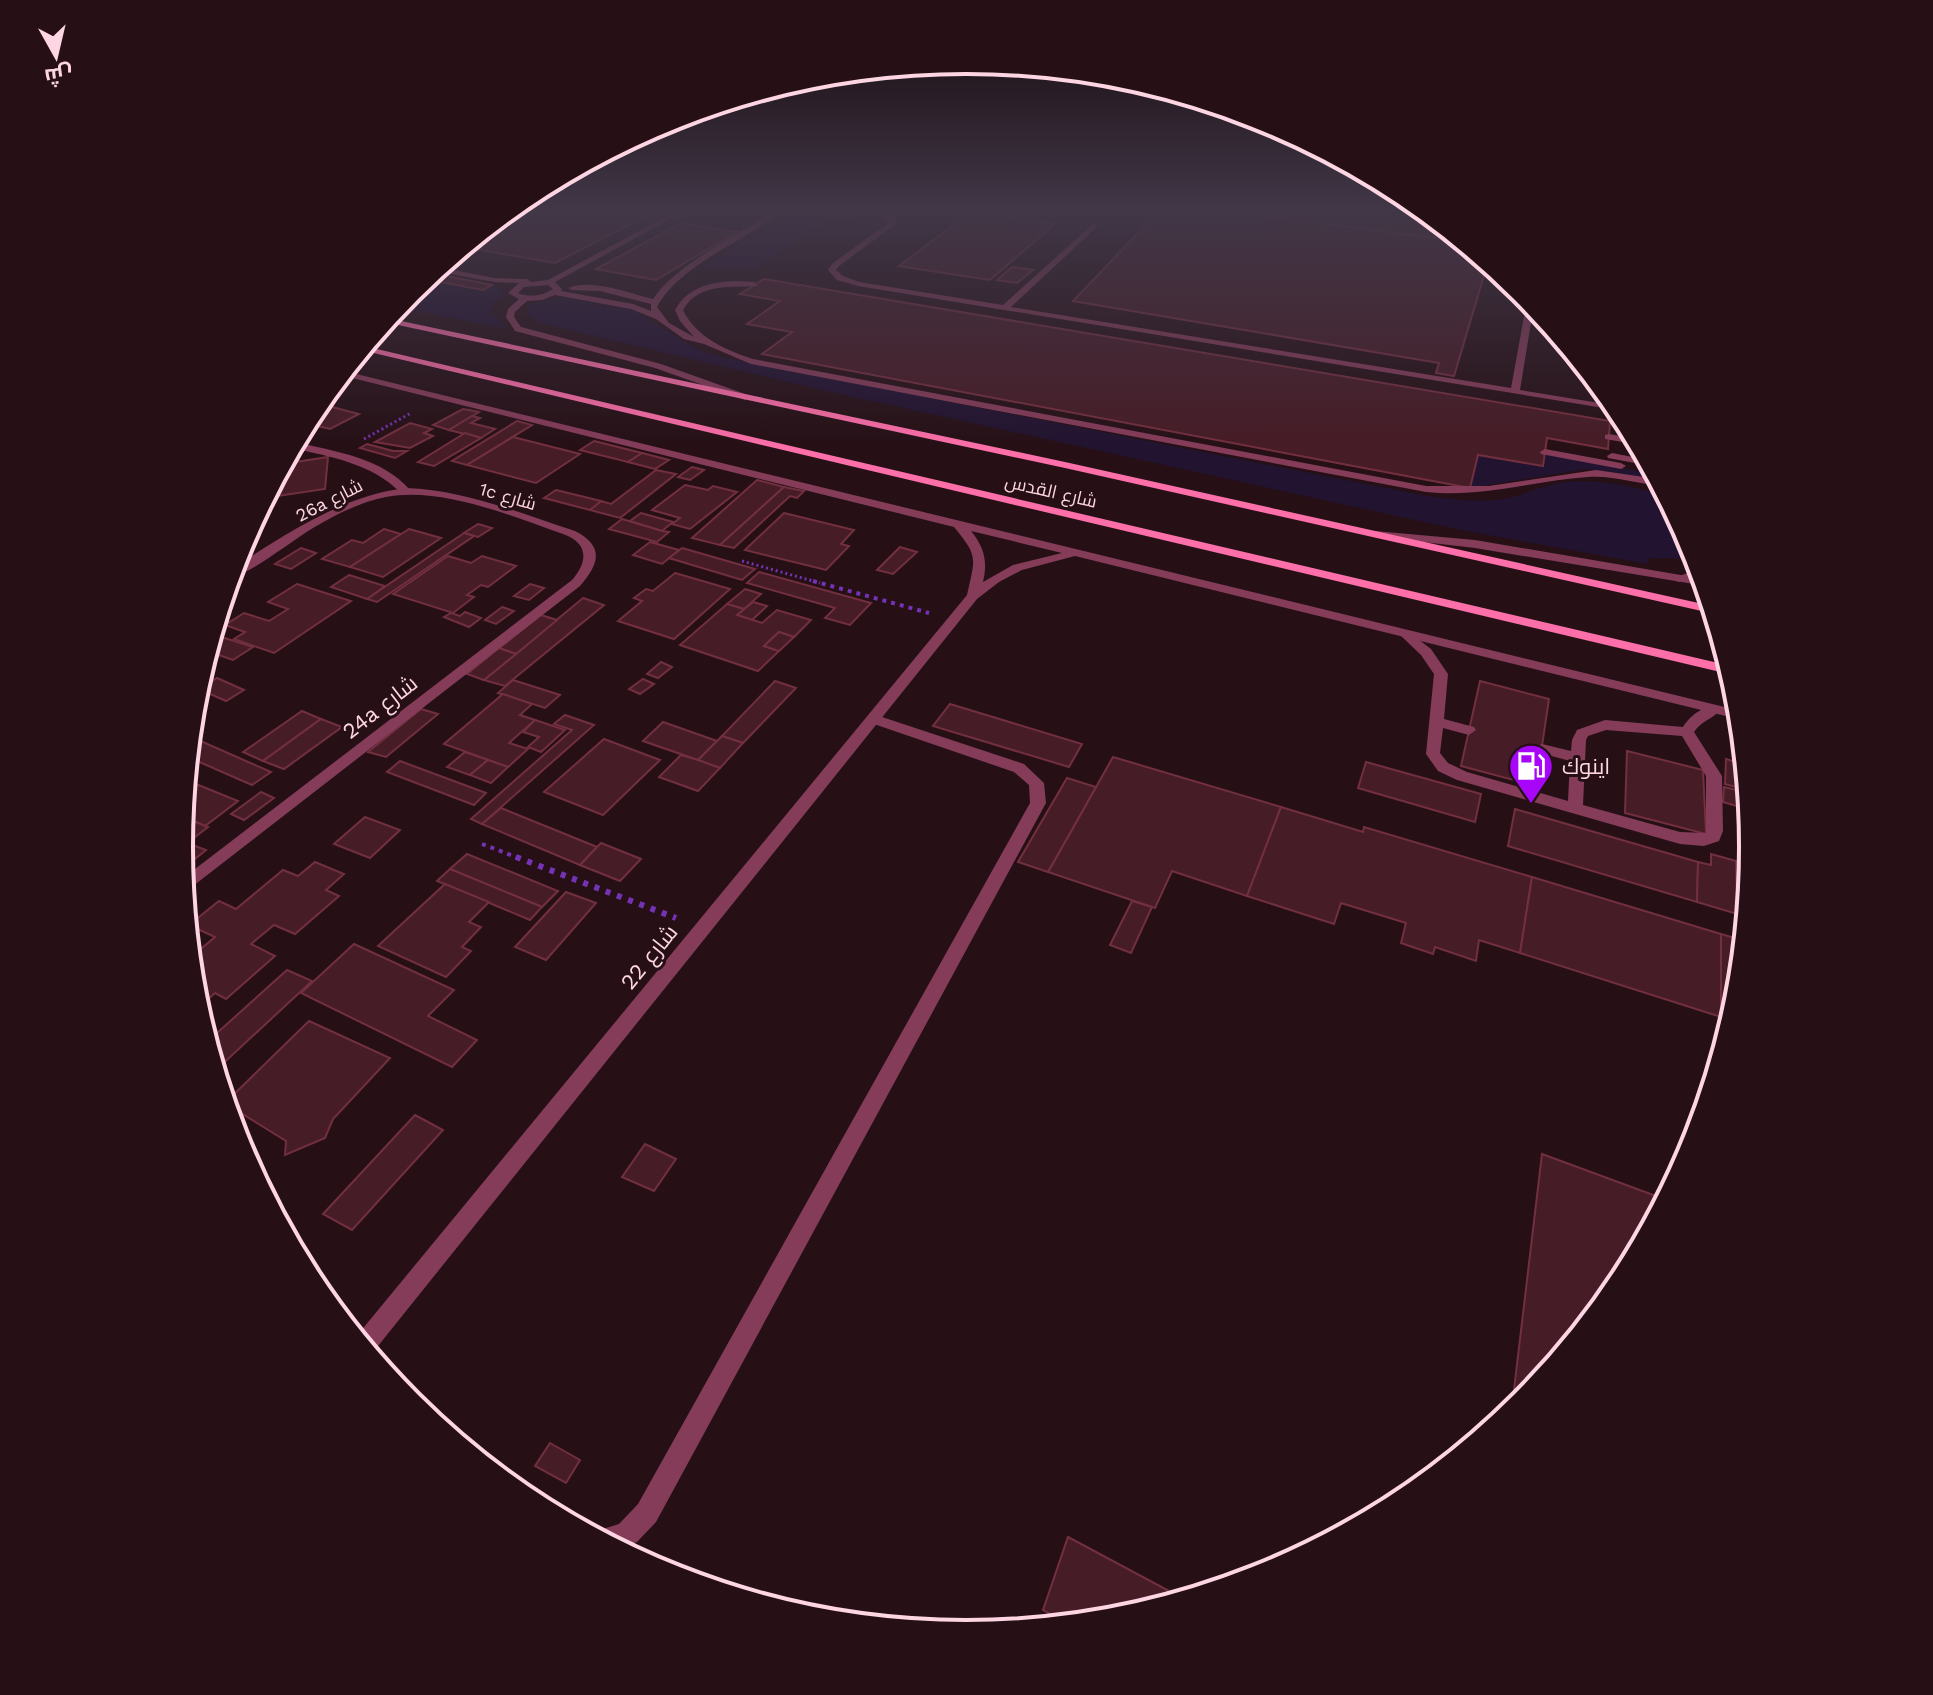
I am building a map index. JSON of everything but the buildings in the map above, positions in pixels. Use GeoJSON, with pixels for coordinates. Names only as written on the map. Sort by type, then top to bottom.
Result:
{"type":"FeatureCollection","features":[{"type":"Feature","properties":{"kind":"main road","name":"شارع القدس"},"geometry":{"type":"LineString","coordinates":[[399,323],[1702,607]]}},
{"type":"Feature","properties":{"kind":"main road","name":"شارع القدس"},"geometry":{"type":"LineString","coordinates":[[374,351],[1719,668]]}},
{"type":"Feature","properties":{"kind":"street"},"geometry":{"type":"LineString","coordinates":[[507,289],[525,298]]}},
{"type":"Feature","properties":{"kind":"street"},"geometry":{"type":"LineString","coordinates":[[512,293],[515,289]]}},
{"type":"Feature","properties":{"kind":"street"},"geometry":{"type":"LineString","coordinates":[[579,289],[525,298],[511,311],[510,317],[518,329],[658,366],[750,399]]}},
{"type":"Feature","properties":{"kind":"street"},"geometry":{"type":"LineString","coordinates":[[599,289],[654,302]]}},
{"type":"Feature","properties":{"kind":"street"},"geometry":{"type":"LineString","coordinates":[[658,317],[654,302],[665,289]]}},
{"type":"Feature","properties":{"kind":"street"},"geometry":{"type":"LineString","coordinates":[[707,289],[689,296],[681,303],[679,310],[681,317],[711,344]]}},
{"type":"Feature","properties":{"kind":"street"},"geometry":{"type":"LineString","coordinates":[[900,289],[1601,406]]}},
{"type":"Feature","properties":{"kind":"street"},"geometry":{"type":"LineString","coordinates":[[1006,307],[1025,289]]}},
{"type":"Feature","properties":{"kind":"street"},"geometry":{"type":"LineString","coordinates":[[556,291],[633,307],[658,317],[689,338],[751,361],[1426,489],[1489,491],[1589,473],[1647,481]]}},
{"type":"Feature","properties":{"kind":"street"},"geometry":{"type":"LineString","coordinates":[[1515,391],[1528,317]]}},
{"type":"Feature","properties":{"kind":"street"},"geometry":{"type":"LineString","coordinates":[[354,376],[1728,713]]}},
{"type":"Feature","properties":{"kind":"street"},"geometry":{"type":"LineString","coordinates":[[1624,442],[1608,441],[1627,446]]}},
{"type":"Feature","properties":{"kind":"street"},"geometry":{"type":"LineString","coordinates":[[305,448],[384,472],[405,491]]}},
{"type":"Feature","properties":{"kind":"street"},"geometry":{"type":"LineString","coordinates":[[1636,461],[1545,448],[1640,469]]}},
{"type":"Feature","properties":{"kind":"street","name":"1c شارع"},"geometry":{"type":"LineString","coordinates":[[405,491],[439,494],[571,533],[589,544],[592,553]]}},
{"type":"Feature","properties":{"kind":"street","name":"26a شارع"},"geometry":{"type":"LineString","coordinates":[[247,565],[356,502],[405,491]]}},
{"type":"Feature","properties":{"kind":"street","name":"شارع 22"},"geometry":{"type":"LineString","coordinates":[[957,524],[972,536],[982,559],[973,596]]}},
{"type":"Feature","properties":{"kind":"street"},"geometry":{"type":"LineString","coordinates":[[1370,534],[1475,544],[1692,581]]}},
{"type":"Feature","properties":{"kind":"street","name":"24a شارع"},"geometry":{"type":"LineString","coordinates":[[194,878],[576,583],[586,573],[592,553]]}},
{"type":"Feature","properties":{"kind":"street","name":"شارع 22"},"geometry":{"type":"LineString","coordinates":[[370,1339],[973,596],[1002,574],[1021,565],[1043,559],[1089,556]]}},
{"type":"Feature","properties":{"kind":"street"},"geometry":{"type":"LineString","coordinates":[[1678,578],[1690,575]]}},
{"type":"Feature","properties":{"kind":"street"},"geometry":{"type":"LineString","coordinates":[[1406,634],[1426,652],[1441,674],[1433,754],[1443,767],[1462,776],[1680,838],[1704,840],[1713,837],[1714,776],[1687,732]]}},
{"type":"Feature","properties":{"kind":"street"},"geometry":{"type":"LineString","coordinates":[[1687,732],[1694,721],[1713,710]]}},
{"type":"Feature","properties":{"kind":"street"},"geometry":{"type":"LineString","coordinates":[[620,1539],[636,1529],[647,1513],[1038,803],[1036,783],[1019,768],[873,719]]}},
{"type":"Feature","properties":{"kind":"street"},"geometry":{"type":"LineString","coordinates":[[1438,722],[1469,730]]}},
{"type":"Feature","properties":{"kind":"street"},"geometry":{"type":"LineString","coordinates":[[1575,808],[1582,733],[1592,727],[1621,725],[1687,732]]}},
{"type":"Feature","properties":{"kind":"street"},"geometry":{"type":"LineString","coordinates":[[1542,749],[1578,758]]}},
{"type":"Feature","properties":{"kind":"path"},"geometry":{"type":"LineString","coordinates":[[334,456],[439,397]]}},
{"type":"Feature","properties":{"kind":"path"},"geometry":{"type":"LineString","coordinates":[[742,561],[953,620]]}},
{"type":"Feature","properties":{"kind":"path"},"geometry":{"type":"LineString","coordinates":[[482,844],[703,929]]}},
{"type":"Feature","properties":{"kind":"shaded area"},"geometry":{"type":"Polygon","coordinates":[[[432,289],[501,289],[503,295],[493,305],[491,313],[508,329],[411,310],[432,289]]]}},
{"type":"Feature","properties":{"kind":"shaded area"},"geometry":{"type":"Polygon","coordinates":[[[567,296],[603,306],[629,307],[696,349],[721,357],[1427,496],[1492,500],[1513,497],[1552,484],[1579,481],[1631,487],[1654,493],[1684,559],[1649,558],[1648,564],[1461,530],[813,388],[544,324],[529,316],[528,307],[567,296]]]}},
{"type":"Feature","properties":{"kind":"shaded area"},"geometry":{"type":"Polygon","coordinates":[[[1545,454],[1642,471],[1645,477],[1586,469],[1470,488],[1478,455],[1542,466],[1545,454]]]}},
{"type":"Feature","properties":{"kind":"place","name":"اينوك"},"geometry":{"type":"Point","coordinates":[1531,805]}}]}
